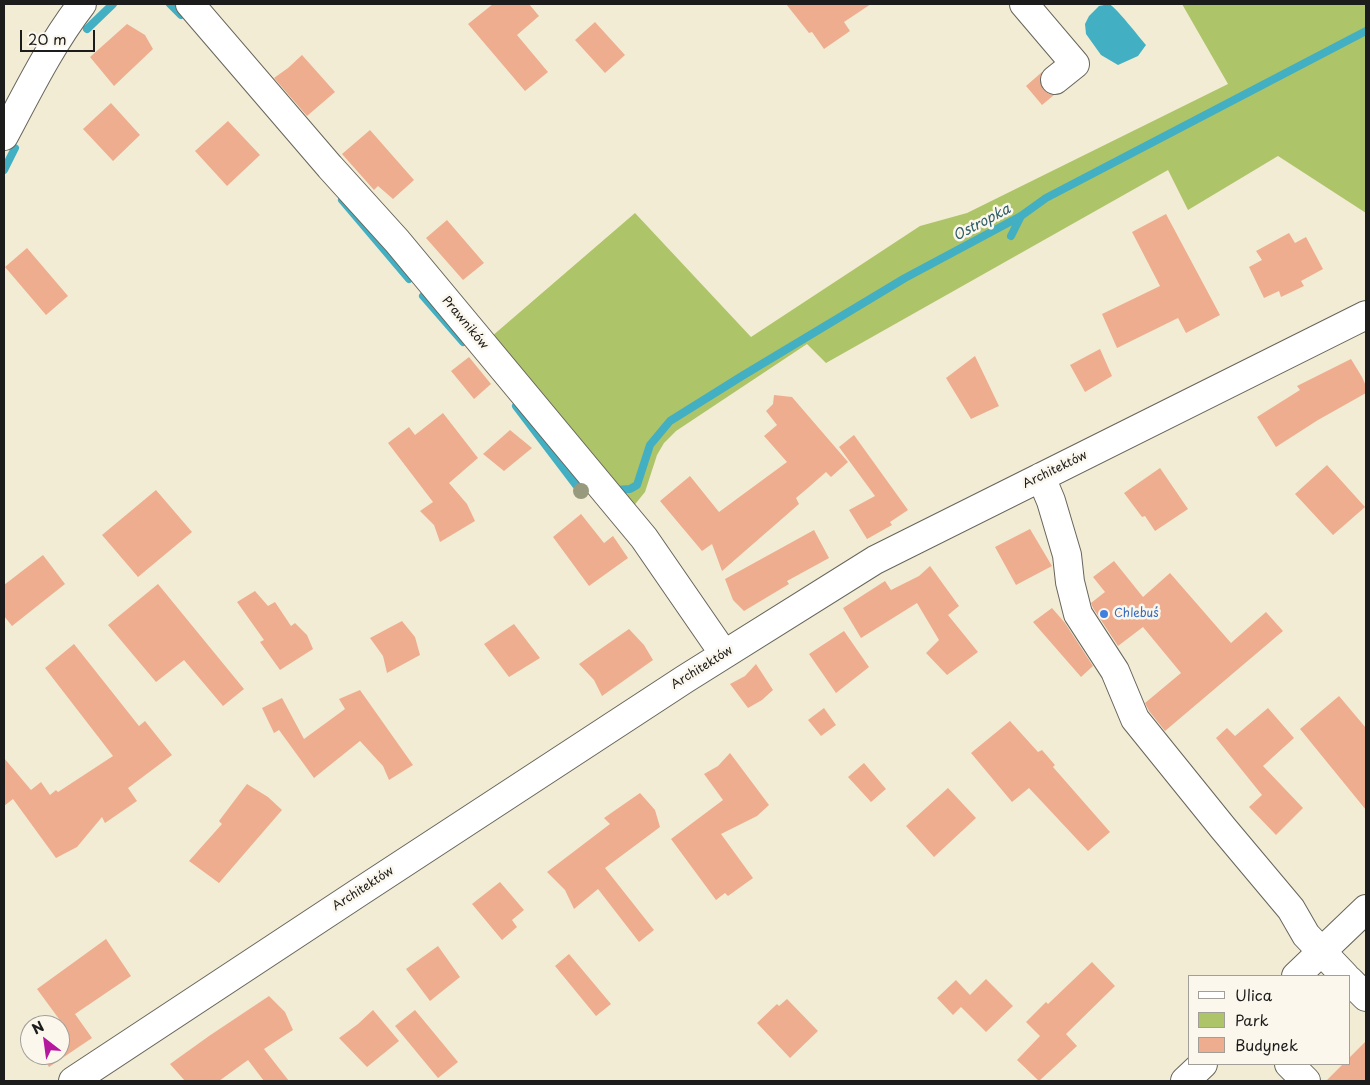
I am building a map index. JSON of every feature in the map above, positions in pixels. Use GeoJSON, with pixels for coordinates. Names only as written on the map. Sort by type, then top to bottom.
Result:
{"type":"FeatureCollection","features":[{"type":"Feature","properties":{"kind":"street"},"geometry":{"type":"LineString","coordinates":[[4,136],[49,53],[82,4]]}},
{"type":"Feature","properties":{"kind":"street","name":"Prawników"},"geometry":{"type":"LineString","coordinates":[[190,4],[330,167],[397,241],[644,538],[724,654]]}},
{"type":"Feature","properties":{"kind":"street"},"geometry":{"type":"LineString","coordinates":[[1024,4],[1075,64],[1055,80]]}},
{"type":"Feature","properties":{"kind":"street","name":"Architektów"},"geometry":{"type":"LineString","coordinates":[[73,1081],[361,890],[724,654],[875,560],[1366,315]]}},
{"type":"Feature","properties":{"kind":"street"},"geometry":{"type":"LineString","coordinates":[[1041,477],[1051,501],[1067,555],[1070,582],[1078,614],[1115,671],[1135,719],[1223,828],[1292,909],[1306,935],[1321,953],[1344,975]]}},
{"type":"Feature","properties":{"kind":"street"},"geometry":{"type":"LineString","coordinates":[[1297,975],[1366,909]]}},
{"type":"Feature","properties":{"kind":"street"},"geometry":{"type":"LineString","coordinates":[[1350,981],[1366,998]]}},
{"type":"Feature","properties":{"kind":"street"},"geometry":{"type":"LineString","coordinates":[[1185,1081],[1202,1065]]}},
{"type":"Feature","properties":{"kind":"street"},"geometry":{"type":"LineString","coordinates":[[1290,1065],[1306,1081]]}},
{"type":"Feature","properties":{"kind":"green space"},"geometry":{"type":"Polygon","coordinates":[[[1182,4],[1366,4],[1366,213],[1278,156],[1188,210],[1168,170],[826,363],[807,344],[676,431],[664,443],[657,455],[645,492],[632,508],[491,337],[635,213],[751,337],[920,226],[967,213],[1228,84],[1182,4]]]}},
{"type":"Feature","properties":{"kind":"water"},"geometry":{"type":"Polygon","coordinates":[[[1109,4],[1122,16],[1146,45],[1138,56],[1118,65],[1101,55],[1086,34],[1085,24],[1089,16],[1099,6],[1109,4]]]}},
{"type":"Feature","properties":{"kind":"building"},"geometry":{"type":"Polygon","coordinates":[[[493,4],[529,4],[539,16],[517,35],[548,72],[525,91],[468,24],[493,4]]]}},
{"type":"Feature","properties":{"kind":"building"},"geometry":{"type":"Polygon","coordinates":[[[786,4],[871,4],[844,22],[850,31],[824,49],[812,32],[809,33],[786,4]]]}},
{"type":"Feature","properties":{"kind":"building"},"geometry":{"type":"Polygon","coordinates":[[[595,22],[625,55],[605,73],[575,40],[595,22]]]}},
{"type":"Feature","properties":{"kind":"building"},"geometry":{"type":"Polygon","coordinates":[[[127,24],[145,35],[153,49],[114,86],[90,57],[127,24]]]}},
{"type":"Feature","properties":{"kind":"building"},"geometry":{"type":"Polygon","coordinates":[[[302,55],[335,92],[307,116],[274,78],[302,55]]]}},
{"type":"Feature","properties":{"kind":"building"},"geometry":{"type":"Polygon","coordinates":[[[1042,72],[1040,82],[1043,89],[1049,94],[1054,95],[1042,105],[1026,86],[1042,72]]]}},
{"type":"Feature","properties":{"kind":"building"},"geometry":{"type":"Polygon","coordinates":[[[111,103],[140,135],[113,161],[83,129],[111,103]]]}},
{"type":"Feature","properties":{"kind":"building"},"geometry":{"type":"Polygon","coordinates":[[[228,121],[260,155],[227,186],[195,151],[228,121]]]}},
{"type":"Feature","properties":{"kind":"building"},"geometry":{"type":"Polygon","coordinates":[[[370,130],[414,180],[393,199],[378,186],[374,190],[342,154],[370,130]]]}},
{"type":"Feature","properties":{"kind":"building"},"geometry":{"type":"Polygon","coordinates":[[[1166,214],[1220,315],[1186,333],[1178,318],[1117,348],[1102,314],[1160,286],[1132,232],[1166,214]]]}},
{"type":"Feature","properties":{"kind":"building"},"geometry":{"type":"Polygon","coordinates":[[[447,220],[484,263],[463,280],[426,238],[447,220]]]}},
{"type":"Feature","properties":{"kind":"building"},"geometry":{"type":"Polygon","coordinates":[[[1289,233],[1295,243],[1306,237],[1323,269],[1301,281],[1304,286],[1281,297],[1279,291],[1264,298],[1249,267],[1262,260],[1256,251],[1289,233]]]}},
{"type":"Feature","properties":{"kind":"building"},"geometry":{"type":"Polygon","coordinates":[[[27,248],[68,296],[46,315],[5,267],[27,248]]]}},
{"type":"Feature","properties":{"kind":"building"},"geometry":{"type":"Polygon","coordinates":[[[1100,349],[1112,376],[1085,392],[1070,365],[1100,349]]]}},
{"type":"Feature","properties":{"kind":"building"},"geometry":{"type":"Polygon","coordinates":[[[975,356],[999,406],[971,419],[946,378],[975,356]]]}},
{"type":"Feature","properties":{"kind":"building"},"geometry":{"type":"Polygon","coordinates":[[[469,357],[491,384],[474,399],[451,371],[469,357]]]}},
{"type":"Feature","properties":{"kind":"building"},"geometry":{"type":"Polygon","coordinates":[[[1351,359],[1366,386],[1366,393],[1318,420],[1276,447],[1257,417],[1300,390],[1297,386],[1351,359]]]}},
{"type":"Feature","properties":{"kind":"building"},"geometry":{"type":"Polygon","coordinates":[[[774,395],[792,397],[848,462],[831,477],[826,472],[796,498],[799,504],[722,571],[712,544],[702,551],[660,501],[690,476],[719,512],[787,462],[764,436],[777,425],[766,411],[773,404],[774,395]]]}},
{"type":"Feature","properties":{"kind":"building"},"geometry":{"type":"Polygon","coordinates":[[[443,413],[478,458],[449,483],[467,504],[475,521],[440,542],[434,525],[420,511],[433,502],[388,443],[409,427],[415,435],[443,413]]]}},
{"type":"Feature","properties":{"kind":"building"},"geometry":{"type":"Polygon","coordinates":[[[510,430],[532,448],[504,471],[483,454],[510,430]]]}},
{"type":"Feature","properties":{"kind":"building"},"geometry":{"type":"Polygon","coordinates":[[[854,435],[908,510],[890,522],[892,525],[867,539],[849,510],[875,496],[839,447],[854,435]]]}},
{"type":"Feature","properties":{"kind":"building"},"geometry":{"type":"Polygon","coordinates":[[[1327,465],[1365,507],[1333,535],[1295,494],[1327,465]]]}},
{"type":"Feature","properties":{"kind":"building"},"geometry":{"type":"Polygon","coordinates":[[[1160,468],[1188,509],[1155,531],[1145,516],[1142,517],[1124,493],[1160,468]]]}},
{"type":"Feature","properties":{"kind":"building"},"geometry":{"type":"Polygon","coordinates":[[[156,490],[192,532],[138,577],[102,535],[156,490]]]}},
{"type":"Feature","properties":{"kind":"building"},"geometry":{"type":"Polygon","coordinates":[[[581,514],[604,543],[613,536],[628,558],[589,586],[553,537],[581,514]]]}},
{"type":"Feature","properties":{"kind":"building"},"geometry":{"type":"Polygon","coordinates":[[[1030,529],[1052,566],[1016,585],[995,547],[1030,529]]]}},
{"type":"Feature","properties":{"kind":"building"},"geometry":{"type":"Polygon","coordinates":[[[814,530],[829,558],[787,581],[789,584],[744,611],[733,600],[725,579],[814,530]]]}},
{"type":"Feature","properties":{"kind":"building"},"geometry":{"type":"Polygon","coordinates":[[[43,555],[65,584],[12,626],[4,616],[4,585],[43,555]]]}},
{"type":"Feature","properties":{"kind":"building"},"geometry":{"type":"Polygon","coordinates":[[[1114,561],[1143,597],[1170,573],[1231,643],[1266,612],[1283,631],[1165,731],[1145,703],[1181,673],[1143,627],[1118,646],[1091,603],[1105,592],[1093,577],[1114,561]]]}},
{"type":"Feature","properties":{"kind":"building"},"geometry":{"type":"Polygon","coordinates":[[[930,566],[959,606],[948,615],[978,652],[947,675],[926,653],[939,640],[917,603],[861,638],[843,608],[885,581],[891,590],[919,576],[930,566]]]}},
{"type":"Feature","properties":{"kind":"building"},"geometry":{"type":"Polygon","coordinates":[[[158,584],[244,689],[223,706],[184,660],[156,682],[108,625],[158,584]]]}},
{"type":"Feature","properties":{"kind":"building"},"geometry":{"type":"Polygon","coordinates":[[[255,591],[268,606],[275,602],[291,626],[295,623],[307,635],[313,649],[280,670],[260,642],[264,640],[237,602],[255,591]]]}},
{"type":"Feature","properties":{"kind":"building"},"geometry":{"type":"Polygon","coordinates":[[[1052,608],[1065,623],[1093,666],[1081,677],[1033,622],[1052,608]]]}},
{"type":"Feature","properties":{"kind":"building"},"geometry":{"type":"Polygon","coordinates":[[[402,621],[415,637],[420,655],[387,673],[383,656],[370,638],[402,621]]]}},
{"type":"Feature","properties":{"kind":"building"},"geometry":{"type":"Polygon","coordinates":[[[514,624],[540,658],[509,677],[484,644],[514,624]]]}},
{"type":"Feature","properties":{"kind":"building"},"geometry":{"type":"Polygon","coordinates":[[[629,629],[644,645],[653,660],[602,696],[594,680],[579,664],[629,629]]]}},
{"type":"Feature","properties":{"kind":"building"},"geometry":{"type":"Polygon","coordinates":[[[844,631],[869,667],[836,693],[809,654],[844,631]]]}},
{"type":"Feature","properties":{"kind":"building"},"geometry":{"type":"Polygon","coordinates":[[[74,644],[139,726],[145,721],[172,755],[128,788],[137,801],[105,823],[102,817],[77,847],[56,858],[13,799],[4,806],[4,758],[31,790],[41,782],[50,795],[56,790],[58,792],[113,756],[45,668],[74,644]]]}},
{"type":"Feature","properties":{"kind":"building"},"geometry":{"type":"Polygon","coordinates":[[[756,664],[773,690],[762,700],[748,708],[730,684],[745,676],[756,664]]]}},
{"type":"Feature","properties":{"kind":"building"},"geometry":{"type":"Polygon","coordinates":[[[360,690],[413,765],[389,780],[383,766],[360,741],[314,778],[279,730],[274,733],[262,708],[282,698],[304,739],[345,709],[339,699],[360,690]]]}},
{"type":"Feature","properties":{"kind":"building"},"geometry":{"type":"Polygon","coordinates":[[[1339,696],[1366,728],[1366,810],[1300,729],[1339,696]]]}},
{"type":"Feature","properties":{"kind":"building"},"geometry":{"type":"Polygon","coordinates":[[[824,708],[836,725],[821,736],[808,720],[824,708]]]}},
{"type":"Feature","properties":{"kind":"building"},"geometry":{"type":"Polygon","coordinates":[[[1268,708],[1294,738],[1263,766],[1303,808],[1276,835],[1249,807],[1262,795],[1216,738],[1227,728],[1235,736],[1268,708]]]}},
{"type":"Feature","properties":{"kind":"building"},"geometry":{"type":"Polygon","coordinates":[[[1010,721],[1038,752],[1042,750],[1055,765],[1053,767],[1110,832],[1088,851],[1029,788],[1012,802],[971,753],[1010,721]]]}},
{"type":"Feature","properties":{"kind":"building"},"geometry":{"type":"Polygon","coordinates":[[[730,753],[769,805],[757,816],[721,834],[753,878],[728,896],[725,893],[716,900],[671,839],[723,800],[704,774],[718,766],[730,753]]]}},
{"type":"Feature","properties":{"kind":"building"},"geometry":{"type":"Polygon","coordinates":[[[864,763],[886,789],[871,802],[848,777],[864,763]]]}},
{"type":"Feature","properties":{"kind":"building"},"geometry":{"type":"Polygon","coordinates":[[[247,784],[268,797],[282,810],[219,883],[189,861],[222,824],[219,821],[247,784]]]}},
{"type":"Feature","properties":{"kind":"building"},"geometry":{"type":"Polygon","coordinates":[[[948,788],[976,818],[934,857],[906,826],[948,788]]]}},
{"type":"Feature","properties":{"kind":"building"},"geometry":{"type":"Polygon","coordinates":[[[640,793],[655,810],[660,827],[605,868],[654,930],[639,942],[598,889],[574,909],[565,890],[547,872],[610,824],[604,818],[640,793]]]}},
{"type":"Feature","properties":{"kind":"building"},"geometry":{"type":"Polygon","coordinates":[[[500,882],[524,910],[512,920],[517,927],[502,940],[472,904],[500,882]]]}},
{"type":"Feature","properties":{"kind":"building"},"geometry":{"type":"Polygon","coordinates":[[[106,939],[131,976],[75,1014],[92,1038],[70,1053],[70,1015],[56,1015],[37,989],[106,939]]]}},
{"type":"Feature","properties":{"kind":"building"},"geometry":{"type":"Polygon","coordinates":[[[438,946],[460,977],[430,1001],[406,969],[438,946]]]}},
{"type":"Feature","properties":{"kind":"building"},"geometry":{"type":"Polygon","coordinates":[[[569,954],[611,1004],[596,1016],[555,966],[569,954]]]}},
{"type":"Feature","properties":{"kind":"building"},"geometry":{"type":"Polygon","coordinates":[[[1092,962],[1115,986],[1066,1034],[1077,1046],[1039,1081],[1017,1060],[1040,1036],[1026,1022],[1092,962]]]}},
{"type":"Feature","properties":{"kind":"building"},"geometry":{"type":"Polygon","coordinates":[[[986,979],[1013,1006],[986,1032],[961,1007],[953,1015],[937,998],[956,980],[970,995],[986,979]]]}},
{"type":"Feature","properties":{"kind":"building"},"geometry":{"type":"Polygon","coordinates":[[[269,996],[285,1012],[293,1030],[264,1049],[289,1081],[264,1081],[248,1060],[219,1081],[185,1081],[170,1064],[209,1036],[269,996]]]}},
{"type":"Feature","properties":{"kind":"building"},"geometry":{"type":"Polygon","coordinates":[[[787,999],[818,1031],[790,1058],[757,1023],[777,1004],[779,1006],[787,999]]]}},
{"type":"Feature","properties":{"kind":"building"},"geometry":{"type":"Polygon","coordinates":[[[373,1010],[399,1041],[367,1067],[339,1038],[373,1010]]]}},
{"type":"Feature","properties":{"kind":"building"},"geometry":{"type":"Polygon","coordinates":[[[415,1010],[458,1062],[438,1078],[395,1026],[415,1010]]]}},
{"type":"Feature","properties":{"kind":"building"},"geometry":{"type":"Polygon","coordinates":[[[1366,1041],[1366,1081],[1326,1081],[1342,1065],[1350,1065],[1350,1057],[1366,1041]]]}},
{"type":"Feature","properties":{"kind":"waterway"},"geometry":{"type":"LineString","coordinates":[[87,29],[113,4]]}},
{"type":"Feature","properties":{"kind":"waterway"},"geometry":{"type":"LineString","coordinates":[[170,4],[181,15]]}},
{"type":"Feature","properties":{"kind":"waterway","name":"Ostropka"},"geometry":{"type":"LineString","coordinates":[[616,490],[630,489],[637,485],[650,445],[670,421],[742,376],[905,278],[1021,216],[1046,198],[1366,31]]}},
{"type":"Feature","properties":{"kind":"waterway"},"geometry":{"type":"LineString","coordinates":[[4,170],[15,148]]}},
{"type":"Feature","properties":{"kind":"waterway"},"geometry":{"type":"LineString","coordinates":[[342,200],[409,279]]}},
{"type":"Feature","properties":{"kind":"waterway"},"geometry":{"type":"LineString","coordinates":[[1011,236],[1021,216]]}},
{"type":"Feature","properties":{"kind":"waterway"},"geometry":{"type":"LineString","coordinates":[[423,296],[463,342]]}},
{"type":"Feature","properties":{"kind":"waterway"},"geometry":{"type":"LineString","coordinates":[[516,406],[576,485],[584,486]]}},
{"type":"Feature","properties":{"kind":"place","name":"Chlebuś"},"geometry":{"type":"Point","coordinates":[1104,614]}}]}
